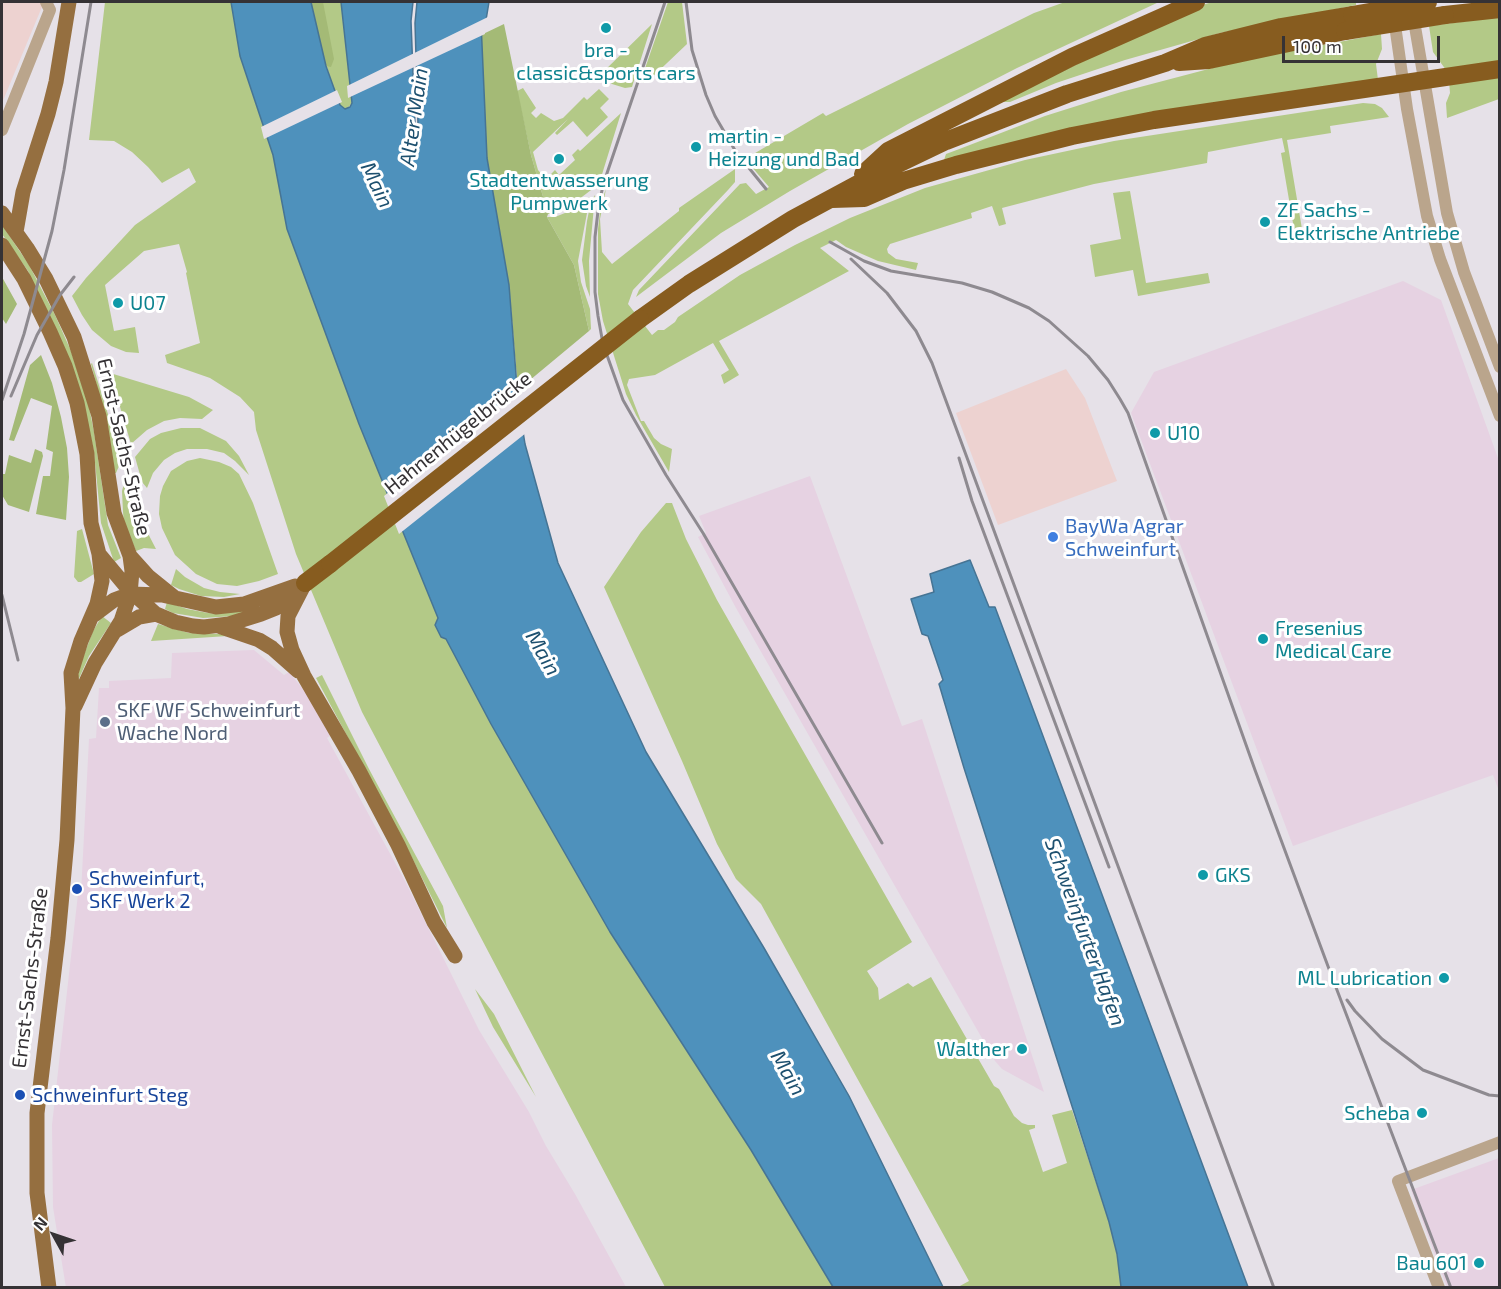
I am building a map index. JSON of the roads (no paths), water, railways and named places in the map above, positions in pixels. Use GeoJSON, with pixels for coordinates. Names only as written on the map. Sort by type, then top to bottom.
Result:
{"type":"FeatureCollection","features":[{"type":"Feature","properties":{"kind":"highway"},"geometry":{"type":"LineString","coordinates":[[836,195],[888,151],[1072,57],[1196,2]]}},
{"type":"Feature","properties":{"kind":"highway"},"geometry":{"type":"LineString","coordinates":[[836,195],[903,161],[1010,115],[1067,94],[1165,63],[1209,60],[1428,2]]}},
{"type":"Feature","properties":{"kind":"highway"},"geometry":{"type":"LineString","coordinates":[[1349,23],[1500,9]]}},
{"type":"Feature","properties":{"kind":"highway"},"geometry":{"type":"LineString","coordinates":[[836,195],[864,198],[903,182],[956,165],[1072,136],[1154,120],[1500,69]]}},
{"type":"Feature","properties":{"kind":"highway","name":"Hahnenhügelbrücke"},"geometry":{"type":"LineString","coordinates":[[305,583],[640,319],[749,245],[836,195]]}},
{"type":"Feature","properties":{"kind":"main road"},"geometry":{"type":"LineString","coordinates":[[16,232],[23,192],[56,82],[69,2]]}},
{"type":"Feature","properties":{"kind":"main road","name":"Ernst-Sachs-Straße"},"geometry":{"type":"LineString","coordinates":[[2,213],[46,279],[74,337],[94,399],[114,513],[130,556],[132,593],[117,630],[95,663],[73,708]]}},
{"type":"Feature","properties":{"kind":"main road","name":"Ernst-Sachs-Straße"},"geometry":{"type":"LineString","coordinates":[[2,245],[24,279],[51,332],[65,366],[81,418],[87,454],[91,523],[99,554],[101,588],[92,618],[81,641],[72,673],[73,708],[67,840],[35,1136],[37,1193],[49,1287]]}},
{"type":"Feature","properties":{"kind":"main road","name":"Hahnenhügelbrücke"},"geometry":{"type":"LineString","coordinates":[[99,554],[132,593],[156,614],[175,622],[193,626],[216,626],[246,611]]}},
{"type":"Feature","properties":{"kind":"main road"},"geometry":{"type":"LineString","coordinates":[[130,556],[148,576],[175,597]]}},
{"type":"Feature","properties":{"kind":"main road"},"geometry":{"type":"LineString","coordinates":[[305,583],[288,616],[287,624],[292,650],[304,676],[359,771],[398,845],[434,922],[455,956]]}},
{"type":"Feature","properties":{"kind":"main road","name":"Hahnenhügelbrücke"},"geometry":{"type":"LineString","coordinates":[[175,597],[207,606],[246,611],[276,608],[305,583]]}},
{"type":"Feature","properties":{"kind":"main road","name":"Ernst-Sachs-Straße"},"geometry":{"type":"LineString","coordinates":[[92,618],[114,600],[132,593],[175,597]]}},
{"type":"Feature","properties":{"kind":"main road","name":"Ernst-Sachs-Straße"},"geometry":{"type":"LineString","coordinates":[[117,630],[139,617],[156,614]]}},
{"type":"Feature","properties":{"kind":"main road"},"geometry":{"type":"LineString","coordinates":[[216,626],[252,636],[283,657],[304,676]]}},
{"type":"Feature","properties":{"kind":"street"},"geometry":{"type":"LineString","coordinates":[[1392,2],[1403,83],[1427,216],[1440,259],[1500,416]]}},
{"type":"Feature","properties":{"kind":"street"},"geometry":{"type":"LineString","coordinates":[[1410,2],[1433,140],[1452,232],[1471,292],[1500,367]]}},
{"type":"Feature","properties":{"kind":"street"},"geometry":{"type":"LineString","coordinates":[[2,130],[48,6]]}},
{"type":"Feature","properties":{"kind":"street"},"geometry":{"type":"LineString","coordinates":[[1439,1287],[1398,1181],[1500,1142]]}},
{"type":"Feature","properties":{"kind":"water"},"geometry":{"type":"Polygon","coordinates":[[[231,2],[311,2],[326,66],[340,105],[345,109],[352,103],[341,2],[413,2],[411,21],[415,125],[418,124],[415,23],[417,2],[489,2],[486,20],[481,22],[487,158],[509,285],[518,400],[525,444],[558,563],[646,752],[764,948],[849,1096],[943,1287],[833,1287],[751,1150],[610,932],[491,724],[446,639],[441,637],[435,625],[438,618],[359,424],[287,229],[273,155],[240,56],[231,2]]]}},
{"type":"Feature","properties":{"kind":"water","name":"Schweinfurter Hafen"},"geometry":{"type":"Polygon","coordinates":[[[970,560],[989,607],[995,607],[1248,1287],[1121,1287],[1117,1254],[1109,1222],[964,768],[939,684],[943,680],[928,636],[922,634],[911,599],[934,592],[930,574],[970,560]]]}},
{"type":"Feature","properties":{"kind":"railway"},"geometry":{"type":"LineString","coordinates":[[2,400],[24,334],[52,231],[91,2]]}},
{"type":"Feature","properties":{"kind":"railway"},"geometry":{"type":"LineString","coordinates":[[665,2],[603,185],[598,211],[595,237],[595,292],[603,344],[623,400],[666,475],[703,533],[882,843]]}},
{"type":"Feature","properties":{"kind":"railway"},"geometry":{"type":"LineString","coordinates":[[686,2],[692,50],[706,95],[715,116],[736,152],[766,189]]}},
{"type":"Feature","properties":{"kind":"railway"},"geometry":{"type":"LineString","coordinates":[[830,242],[864,261],[891,271],[962,283],[992,292],[1029,308],[1049,321],[1088,356],[1120,399],[1128,413],[1255,770],[1332,977],[1451,1288]]}},
{"type":"Feature","properties":{"kind":"railway"},"geometry":{"type":"LineString","coordinates":[[851,259],[887,293],[916,331],[932,363],[1274,1288]]}},
{"type":"Feature","properties":{"kind":"railway"},"geometry":{"type":"LineString","coordinates":[[11,396],[37,335],[60,295],[74,277]]}},
{"type":"Feature","properties":{"kind":"railway"},"geometry":{"type":"LineString","coordinates":[[959,458],[972,501],[1109,867]]}},
{"type":"Feature","properties":{"kind":"railway"},"geometry":{"type":"LineString","coordinates":[[2,595],[18,660]]}},
{"type":"Feature","properties":{"kind":"railway"},"geometry":{"type":"LineString","coordinates":[[1347,1000],[1382,1039],[1423,1070],[1489,1095],[1500,1096]]}},
{"type":"Feature","properties":{"kind":"place","name":"bra - classic&sports cars"},"geometry":{"type":"Point","coordinates":[606,28]}},
{"type":"Feature","properties":{"kind":"place","name":"martin - Heizung und Bad"},"geometry":{"type":"Point","coordinates":[696,147]}},
{"type":"Feature","properties":{"kind":"place","name":"Stadtentwasserung Pumpwerk"},"geometry":{"type":"Point","coordinates":[559,159]}},
{"type":"Feature","properties":{"kind":"place","name":"ZF Sachs - Elektrische Antriebe"},"geometry":{"type":"Point","coordinates":[1265,222]}},
{"type":"Feature","properties":{"kind":"place","name":"U07"},"geometry":{"type":"Point","coordinates":[118,303]}},
{"type":"Feature","properties":{"kind":"place","name":"U10"},"geometry":{"type":"Point","coordinates":[1155,433]}},
{"type":"Feature","properties":{"kind":"place","name":"BayWa Agrar Schweinfurt"},"geometry":{"type":"Point","coordinates":[1053,537]}},
{"type":"Feature","properties":{"kind":"place","name":"Fresenius Medical Care"},"geometry":{"type":"Point","coordinates":[1263,639]}},
{"type":"Feature","properties":{"kind":"place","name":"SKF WF Schweinfurt Wache Nord"},"geometry":{"type":"Point","coordinates":[105,722]}},
{"type":"Feature","properties":{"kind":"place","name":"GKS"},"geometry":{"type":"Point","coordinates":[1203,875]}},
{"type":"Feature","properties":{"kind":"place","name":"Schweinfurt, SKF Werk 2"},"geometry":{"type":"Point","coordinates":[77,889]}},
{"type":"Feature","properties":{"kind":"place","name":"ML Lubrication"},"geometry":{"type":"Point","coordinates":[1444,978]}},
{"type":"Feature","properties":{"kind":"place","name":"Walther"},"geometry":{"type":"Point","coordinates":[1022,1049]}},
{"type":"Feature","properties":{"kind":"place","name":"Schweinfurt Steg"},"geometry":{"type":"Point","coordinates":[20,1095]}},
{"type":"Feature","properties":{"kind":"place","name":"Scheba"},"geometry":{"type":"Point","coordinates":[1422,1113]}},
{"type":"Feature","properties":{"kind":"place","name":"Bau 601"},"geometry":{"type":"Point","coordinates":[1479,1263]}},
{"type":"Feature","properties":{"kind":"water label","name":"Alter Main"},"geometry":{"type":"Point","coordinates":[414,117]}},
{"type":"Feature","properties":{"kind":"water label","name":"Main"},"geometry":{"type":"Point","coordinates":[377,185]}},
{"type":"Feature","properties":{"kind":"water label","name":"Main"},"geometry":{"type":"Point","coordinates":[543,653]}},
{"type":"Feature","properties":{"kind":"water label","name":"Main"},"geometry":{"type":"Point","coordinates":[788,1073]}}]}
